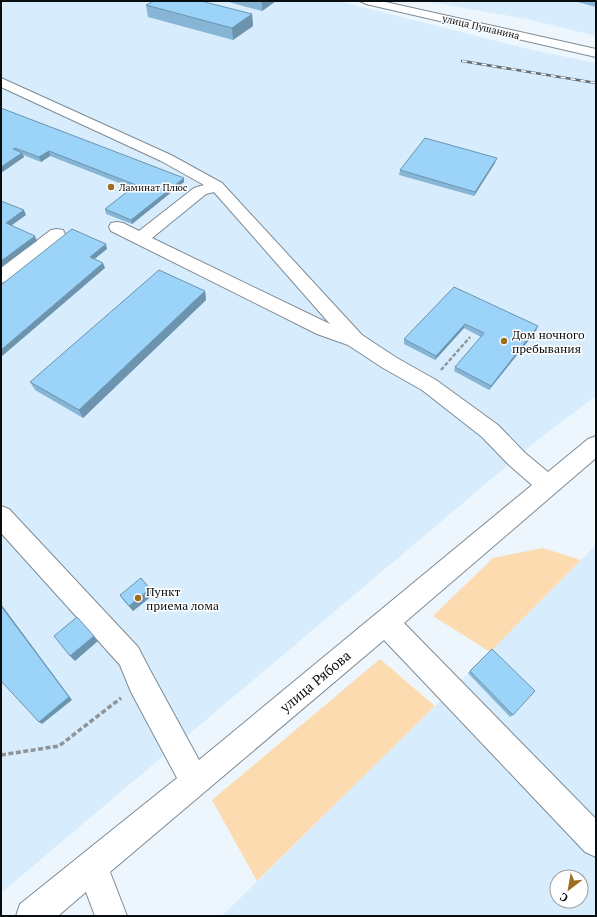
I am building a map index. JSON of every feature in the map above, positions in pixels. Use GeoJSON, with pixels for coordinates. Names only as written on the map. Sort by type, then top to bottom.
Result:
{"type":"FeatureCollection","features":[{"type":"Feature","properties":{"kind":"street","name":"улица Пушанина"},"geometry":{"type":"LineString","coordinates":[[366,1],[596,53]]}},
{"type":"Feature","properties":{"kind":"street"},"geometry":{"type":"LineString","coordinates":[[1,82],[166,158],[217,186],[355,340]]}},
{"type":"Feature","properties":{"kind":"street"},"geometry":{"type":"LineString","coordinates":[[141,238],[200,191],[217,186]]}},
{"type":"Feature","properties":{"kind":"street"},"geometry":{"type":"LineString","coordinates":[[117,226],[324,329],[355,340],[390,363],[429,385],[490,431],[518,459],[548,485]]}},
{"type":"Feature","properties":{"kind":"street"},"geometry":{"type":"LineString","coordinates":[[1,277],[57,234]]}},
{"type":"Feature","properties":{"kind":"street","name":"улица Рябова"},"geometry":{"type":"LineString","coordinates":[[32,916],[195,782],[596,445]]}},
{"type":"Feature","properties":{"kind":"street"},"geometry":{"type":"LineString","coordinates":[[1,516],[129,656],[141,682],[195,782]]}},
{"type":"Feature","properties":{"kind":"street"},"geometry":{"type":"LineString","coordinates":[[385,622],[596,841]]}},
{"type":"Feature","properties":{"kind":"street"},"geometry":{"type":"LineString","coordinates":[[92,866],[111,916]]}},
{"type":"Feature","properties":{"kind":"path"},"geometry":{"type":"LineString","coordinates":[[429,385],[470,337]]}},
{"type":"Feature","properties":{"kind":"path"},"geometry":{"type":"LineString","coordinates":[[1,755],[59,746],[141,682]]}},
{"type":"Feature","properties":{"kind":"shaded area"},"geometry":{"type":"Polygon","coordinates":[[[1,1],[339,1],[528,49],[596,63],[596,396],[540,438],[1,893],[1,1]]]}},
{"type":"Feature","properties":{"kind":"shaded area"},"geometry":{"type":"Polygon","coordinates":[[[424,1],[596,1],[596,36],[527,19],[424,1]]]}},
{"type":"Feature","properties":{"kind":"shaded area"},"geometry":{"type":"Polygon","coordinates":[[[596,545],[596,916],[222,916],[490,652],[596,545]]]}},
{"type":"Feature","properties":{"kind":"shaded area"},"geometry":{"type":"Polygon","coordinates":[[[543,548],[581,560],[490,652],[433,616],[493,558],[543,548]]]}},
{"type":"Feature","properties":{"kind":"shaded area"},"geometry":{"type":"Polygon","coordinates":[[[380,659],[435,706],[257,881],[212,800],[380,659]]]}},
{"type":"Feature","properties":{"kind":"building"},"geometry":{"type":"Polygon","coordinates":[[[154,1],[201,1],[252,14],[232,28],[146,5],[154,1]]]}},
{"type":"Feature","properties":{"kind":"building"},"geometry":{"type":"Polygon","coordinates":[[[1,108],[184,178],[131,220],[105,209],[136,185],[49,151],[39,157],[15,148],[13,149],[22,153],[1,167],[1,108]]]}},
{"type":"Feature","properties":{"kind":"building"},"geometry":{"type":"Polygon","coordinates":[[[425,138],[497,158],[475,192],[400,170],[425,138]]]}},
{"type":"Feature","properties":{"kind":"building"},"geometry":{"type":"Polygon","coordinates":[[[1,201],[24,210],[6,223],[35,236],[1,261],[1,201]]]}},
{"type":"Feature","properties":{"kind":"building"},"geometry":{"type":"Polygon","coordinates":[[[72,229],[106,244],[90,257],[103,263],[1,350],[1,285],[72,229]]]}},
{"type":"Feature","properties":{"kind":"building"},"geometry":{"type":"Polygon","coordinates":[[[159,270],[205,291],[79,410],[30,382],[159,270]]]}},
{"type":"Feature","properties":{"kind":"building","name":"Дом ночного пребывания"},"geometry":{"type":"Polygon","coordinates":[[[454,287],[538,326],[491,386],[455,367],[484,333],[465,324],[436,356],[404,339],[454,287]]]}},
{"type":"Feature","properties":{"kind":"building"},"geometry":{"type":"Polygon","coordinates":[[[141,578],[150,589],[129,606],[120,595],[141,578]]]}},
{"type":"Feature","properties":{"kind":"building"},"geometry":{"type":"Polygon","coordinates":[[[1,606],[69,697],[39,722],[1,681],[1,606]]]}},
{"type":"Feature","properties":{"kind":"building"},"geometry":{"type":"Polygon","coordinates":[[[77,617],[94,636],[70,656],[54,636],[77,617]]]}},
{"type":"Feature","properties":{"kind":"building"},"geometry":{"type":"Polygon","coordinates":[[[492,649],[535,691],[513,715],[470,671],[492,649]]]}},
{"type":"Feature","properties":{"kind":"railway"},"geometry":{"type":"LineString","coordinates":[[462,61],[596,83]]}},
{"type":"Feature","properties":{"kind":"place","name":"Ламинат Плюс"},"geometry":{"type":"Point","coordinates":[111,187]}},
{"type":"Feature","properties":{"kind":"place","name":"Дом ночного пребывания"},"geometry":{"type":"Point","coordinates":[504,341]}},
{"type":"Feature","properties":{"kind":"place","name":"Пункт приема лома"},"geometry":{"type":"Point","coordinates":[138,598]}}]}
